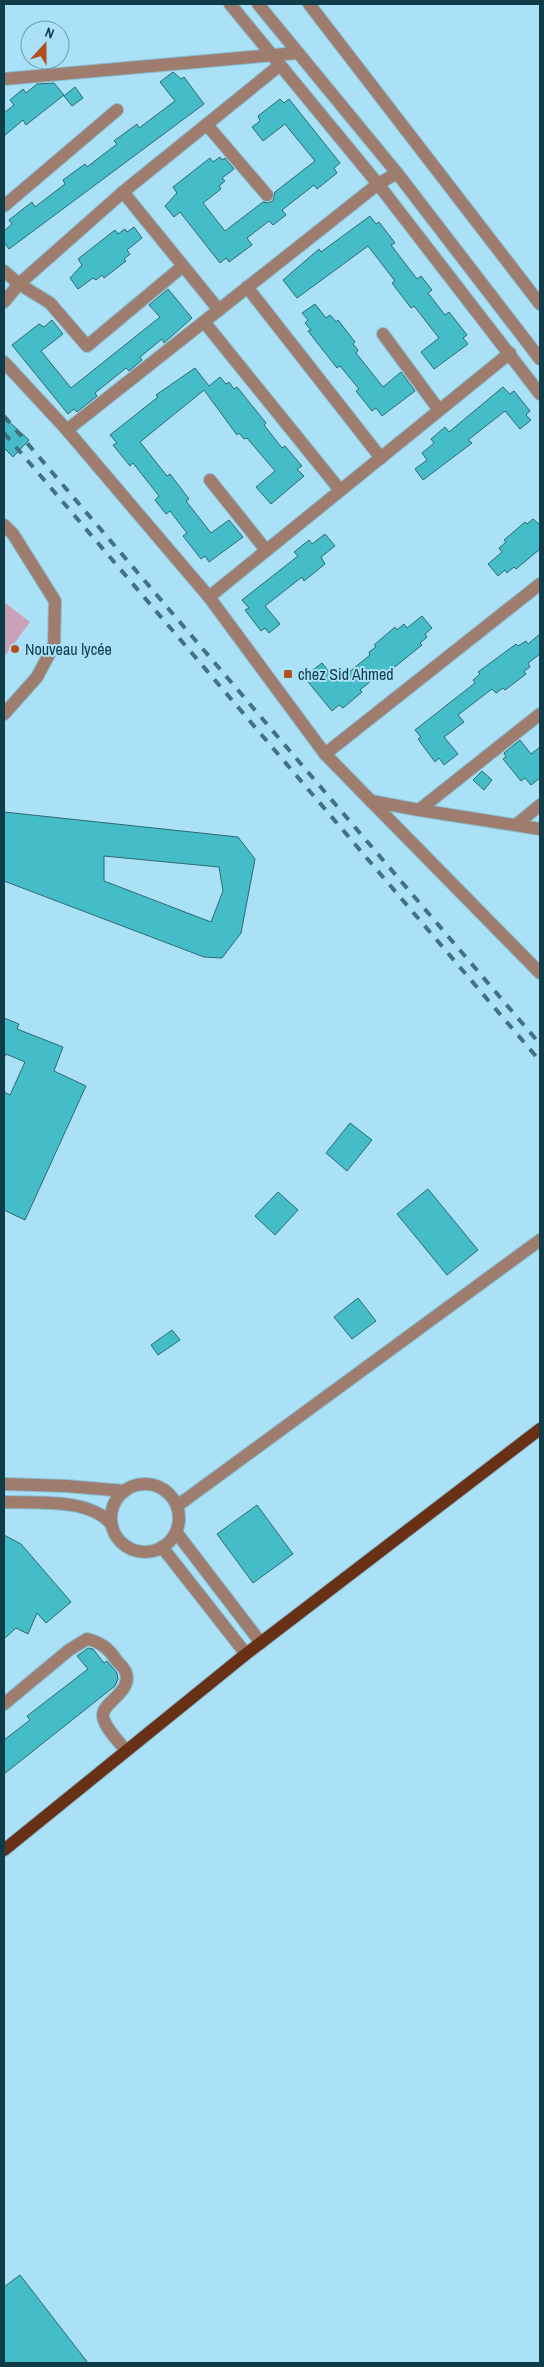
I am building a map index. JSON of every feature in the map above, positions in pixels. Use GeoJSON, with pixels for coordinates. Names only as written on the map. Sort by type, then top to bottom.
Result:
{"type":"FeatureCollection","features":[{"type":"Feature","properties":{"kind":"main road"},"geometry":{"type":"LineString","coordinates":[[4,1850],[246,1654],[540,1429]]}},
{"type":"Feature","properties":{"kind":"street"},"geometry":{"type":"LineString","coordinates":[[230,4],[378,184],[540,394]]}},
{"type":"Feature","properties":{"kind":"street"},"geometry":{"type":"LineString","coordinates":[[258,4],[398,173],[540,359]]}},
{"type":"Feature","properties":{"kind":"street"},"geometry":{"type":"LineString","coordinates":[[309,4],[540,304]]}},
{"type":"Feature","properties":{"kind":"street"},"geometry":{"type":"LineString","coordinates":[[4,79],[297,53]]}},
{"type":"Feature","properties":{"kind":"street"},"geometry":{"type":"LineString","coordinates":[[4,302],[20,284],[123,192],[280,65]]}},
{"type":"Feature","properties":{"kind":"street"},"geometry":{"type":"LineString","coordinates":[[4,206],[117,110]]}},
{"type":"Feature","properties":{"kind":"street"},"geometry":{"type":"LineString","coordinates":[[207,124],[267,195]]}},
{"type":"Feature","properties":{"kind":"street"},"geometry":{"type":"LineString","coordinates":[[67,430],[378,184],[398,173]]}},
{"type":"Feature","properties":{"kind":"street"},"geometry":{"type":"LineString","coordinates":[[123,192],[219,310]]}},
{"type":"Feature","properties":{"kind":"street"},"geometry":{"type":"LineString","coordinates":[[4,270],[20,284],[50,304],[87,346],[183,266]]}},
{"type":"Feature","properties":{"kind":"street"},"geometry":{"type":"LineString","coordinates":[[247,288],[381,458]]}},
{"type":"Feature","properties":{"kind":"street"},"geometry":{"type":"LineString","coordinates":[[204,323],[340,490]]}},
{"type":"Feature","properties":{"kind":"street"},"geometry":{"type":"LineString","coordinates":[[383,334],[439,410]]}},
{"type":"Feature","properties":{"kind":"street"},"geometry":{"type":"LineString","coordinates":[[209,597],[510,353]]}},
{"type":"Feature","properties":{"kind":"street"},"geometry":{"type":"LineString","coordinates":[[4,362],[67,430],[209,597],[325,754],[540,973]]}},
{"type":"Feature","properties":{"kind":"street"},"geometry":{"type":"LineString","coordinates":[[210,480],[266,550]]}},
{"type":"Feature","properties":{"kind":"street"},"geometry":{"type":"LineString","coordinates":[[4,525],[13,534],[55,601],[54,645],[37,678],[4,714]]}},
{"type":"Feature","properties":{"kind":"street"},"geometry":{"type":"LineString","coordinates":[[325,754],[540,584]]}},
{"type":"Feature","properties":{"kind":"street"},"geometry":{"type":"LineString","coordinates":[[419,810],[540,714]]}},
{"type":"Feature","properties":{"kind":"street"},"geometry":{"type":"LineString","coordinates":[[371,801],[540,829]]}},
{"type":"Feature","properties":{"kind":"street"},"geometry":{"type":"LineString","coordinates":[[516,825],[540,805]]}},
{"type":"Feature","properties":{"kind":"street"},"geometry":{"type":"LineString","coordinates":[[177,1506],[540,1240]]}},
{"type":"Feature","properties":{"kind":"street"},"geometry":{"type":"LineString","coordinates":[[4,1484],[66,1486],[124,1491]]}},
{"type":"Feature","properties":{"kind":"street"},"geometry":{"type":"LineString","coordinates":[[4,1502],[71,1505],[104,1515],[122,1543],[131,1549],[147,1552],[162,1547],[176,1532],[179,1515],[177,1506],[164,1490],[155,1486],[134,1486],[124,1491],[113,1505],[111,1524]]}},
{"type":"Feature","properties":{"kind":"street"},"geometry":{"type":"LineString","coordinates":[[176,1532],[261,1643]]}},
{"type":"Feature","properties":{"kind":"street"},"geometry":{"type":"LineString","coordinates":[[162,1547],[246,1654]]}},
{"type":"Feature","properties":{"kind":"street"},"geometry":{"type":"LineString","coordinates":[[4,1704],[69,1650],[87,1639],[99,1642],[110,1652],[126,1673],[126,1683],[123,1689],[104,1710],[103,1716],[105,1723],[126,1751]]}},
{"type":"Feature","properties":{"kind":"shaded area"},"geometry":{"type":"Polygon","coordinates":[[[4,602],[30,622],[4,657],[4,602]]]}},
{"type":"Feature","properties":{"kind":"building"},"geometry":{"type":"Polygon","coordinates":[[[173,72],[181,79],[184,77],[204,104],[9,249],[4,242],[4,231],[12,224],[9,220],[32,202],[35,207],[65,184],[63,180],[85,164],[87,167],[117,144],[114,141],[137,124],[139,128],[175,101],[160,82],[173,72]]]}},
{"type":"Feature","properties":{"kind":"building"},"geometry":{"type":"Polygon","coordinates":[[[54,83],[64,95],[26,125],[23,120],[4,136],[4,113],[14,105],[10,100],[23,89],[26,93],[37,84],[54,83]]]}},
{"type":"Feature","properties":{"kind":"building"},"geometry":{"type":"Polygon","coordinates":[[[75,87],[83,98],[72,106],[64,96],[75,87]]]}},
{"type":"Feature","properties":{"kind":"building"},"geometry":{"type":"Polygon","coordinates":[[[280,99],[284,103],[289,99],[340,163],[334,168],[337,173],[317,189],[314,185],[282,210],[286,215],[273,225],[269,221],[247,238],[252,245],[229,262],[226,258],[220,263],[180,212],[174,217],[165,206],[177,193],[173,187],[210,158],[213,162],[220,157],[222,160],[225,158],[234,169],[222,178],[225,181],[219,186],[221,189],[203,203],[225,231],[263,202],[273,201],[275,192],[315,161],[285,124],[263,141],[252,127],[260,121],[258,116],[280,99]]]}},
{"type":"Feature","properties":{"kind":"building"},"geometry":{"type":"Polygon","coordinates":[[[370,216],[376,224],[379,222],[395,243],[391,245],[417,279],[421,276],[432,290],[428,293],[445,315],[449,312],[467,335],[463,338],[468,344],[434,369],[421,352],[439,338],[414,306],[411,308],[392,283],[395,281],[368,246],[297,298],[283,280],[319,249],[321,252],[370,216]]]}},
{"type":"Feature","properties":{"kind":"building"},"geometry":{"type":"Polygon","coordinates":[[[134,227],[142,238],[127,250],[130,254],[124,259],[126,261],[104,278],[102,275],[96,280],[93,278],[78,289],[70,278],[82,265],[78,259],[115,230],[118,234],[125,229],[127,232],[134,227]]]}},
{"type":"Feature","properties":{"kind":"building"},"geometry":{"type":"Polygon","coordinates":[[[168,289],[192,318],[164,343],[162,339],[140,357],[142,360],[129,371],[126,368],[95,393],[97,396],[77,412],[74,409],[68,414],[12,345],[39,324],[44,327],[52,320],[63,334],[41,351],[71,388],[160,317],[149,305],[168,289]]]}},
{"type":"Feature","properties":{"kind":"building"},"geometry":{"type":"Polygon","coordinates":[[[315,304],[326,318],[330,315],[336,322],[338,320],[355,342],[353,344],[358,350],[356,353],[383,387],[401,372],[415,391],[382,416],[376,408],[372,411],[356,391],[359,389],[340,366],[337,368],[308,331],[311,330],[305,323],[308,320],[302,313],[315,304]]]}},
{"type":"Feature","properties":{"kind":"building"},"geometry":{"type":"Polygon","coordinates":[[[195,368],[209,386],[220,377],[226,384],[229,382],[234,389],[237,387],[266,423],[264,425],[282,448],[285,446],[302,466],[297,469],[304,476],[271,504],[256,487],[275,471],[247,438],[244,439],[239,433],[237,435],[204,390],[140,442],[167,476],[170,474],[189,499],[186,501],[211,533],[229,520],[243,537],[209,562],[205,556],[201,559],[183,536],[187,533],[170,511],[166,514],[155,500],[159,496],[133,463],[130,466],[113,445],[117,443],[110,435],[158,397],[156,395],[195,368]]]}},
{"type":"Feature","properties":{"kind":"building"},"geometry":{"type":"Polygon","coordinates":[[[503,387],[510,394],[514,391],[530,411],[526,415],[531,420],[520,429],[505,411],[468,440],[472,443],[423,480],[415,469],[427,460],[422,453],[434,443],[431,439],[445,427],[449,432],[503,387]]]}},
{"type":"Feature","properties":{"kind":"building"},"geometry":{"type":"Polygon","coordinates":[[[4,417],[29,440],[13,457],[4,448],[4,417]]]}},
{"type":"Feature","properties":{"kind":"building"},"geometry":{"type":"Polygon","coordinates":[[[533,519],[540,525],[540,549],[516,569],[514,567],[507,573],[505,570],[498,576],[488,564],[502,552],[499,548],[506,542],[504,540],[525,522],[527,524],[533,519]]]}},
{"type":"Feature","properties":{"kind":"building"},"geometry":{"type":"Polygon","coordinates":[[[325,534],[335,546],[321,557],[325,564],[304,581],[302,577],[265,606],[280,624],[269,633],[265,628],[261,631],[245,610],[249,608],[242,600],[298,556],[294,552],[309,540],[312,544],[325,534]]]}},
{"type":"Feature","properties":{"kind":"building"},"geometry":{"type":"Polygon","coordinates":[[[422,616],[432,628],[425,634],[427,637],[420,643],[422,645],[386,674],[383,671],[360,690],[362,692],[343,708],[339,705],[332,711],[304,677],[322,663],[337,682],[370,655],[369,652],[376,647],[374,645],[395,627],[397,630],[404,624],[407,628],[422,616]]]}},
{"type":"Feature","properties":{"kind":"building"},"geometry":{"type":"Polygon","coordinates":[[[540,634],[540,654],[528,663],[530,667],[524,671],[526,674],[505,690],[503,688],[496,693],[492,689],[458,715],[464,722],[444,737],[458,754],[444,765],[439,758],[435,762],[418,739],[421,737],[415,730],[475,683],[473,680],[480,674],[478,672],[516,644],[518,646],[526,641],[528,644],[540,634]]]}},
{"type":"Feature","properties":{"kind":"building"},"geometry":{"type":"Polygon","coordinates":[[[520,740],[531,754],[540,747],[540,778],[531,785],[525,778],[521,781],[503,759],[506,757],[504,753],[520,740]]]}},
{"type":"Feature","properties":{"kind":"building"},"geometry":{"type":"Polygon","coordinates":[[[482,771],[492,780],[484,790],[473,780],[482,771]]]}},
{"type":"Feature","properties":{"kind":"building"},"geometry":{"type":"Polygon","coordinates":[[[4,812],[238,837],[255,859],[241,933],[222,958],[204,957],[4,881],[4,812]],[[104,856],[104,881],[211,922],[223,891],[219,867],[104,856]]]}},
{"type":"Feature","properties":{"kind":"building"},"geometry":{"type":"Polygon","coordinates":[[[4,1018],[19,1024],[17,1029],[63,1047],[54,1071],[86,1086],[25,1220],[4,1210],[4,1092],[10,1095],[25,1062],[6,1054],[4,1058],[4,1018]]]}},
{"type":"Feature","properties":{"kind":"building"},"geometry":{"type":"Polygon","coordinates":[[[350,1123],[372,1140],[347,1171],[326,1153],[350,1123]]]}},
{"type":"Feature","properties":{"kind":"building"},"geometry":{"type":"Polygon","coordinates":[[[428,1189],[478,1250],[447,1275],[397,1214],[428,1189]]]}},
{"type":"Feature","properties":{"kind":"building"},"geometry":{"type":"Polygon","coordinates":[[[278,1192],[298,1210],[275,1235],[255,1216],[278,1192]]]}},
{"type":"Feature","properties":{"kind":"building"},"geometry":{"type":"Polygon","coordinates":[[[358,1298],[376,1321],[352,1339],[334,1317],[358,1298]]]}},
{"type":"Feature","properties":{"kind":"building"},"geometry":{"type":"Polygon","coordinates":[[[172,1330],[180,1340],[158,1355],[151,1345],[172,1330]]]}},
{"type":"Feature","properties":{"kind":"building"},"geometry":{"type":"Polygon","coordinates":[[[257,1505],[293,1554],[253,1583],[217,1534],[257,1505]]]}},
{"type":"Feature","properties":{"kind":"building"},"geometry":{"type":"Polygon","coordinates":[[[4,1535],[21,1544],[71,1602],[46,1623],[37,1613],[28,1634],[16,1628],[4,1639],[4,1535]]]}},
{"type":"Feature","properties":{"kind":"building"},"geometry":{"type":"Polygon","coordinates":[[[88,1648],[93,1649],[104,1663],[107,1661],[117,1673],[118,1679],[115,1686],[4,1774],[4,1740],[30,1720],[27,1716],[88,1669],[77,1656],[88,1648]]]}},
{"type":"Feature","properties":{"kind":"building"},"geometry":{"type":"Polygon","coordinates":[[[20,2275],[88,2363],[4,2363],[4,2287],[20,2275]]]}},
{"type":"Feature","properties":{"kind":"railway"},"geometry":{"type":"LineString","coordinates":[[4,416],[540,1044]]}},
{"type":"Feature","properties":{"kind":"railway"},"geometry":{"type":"LineString","coordinates":[[4,433],[540,1061]]}},
{"type":"Feature","properties":{"kind":"place","name":"Nouveau lycée"},"geometry":{"type":"Point","coordinates":[15,649]}},
{"type":"Feature","properties":{"kind":"place","name":"chez Sid Ahmed"},"geometry":{"type":"Point","coordinates":[288,674]}}]}
